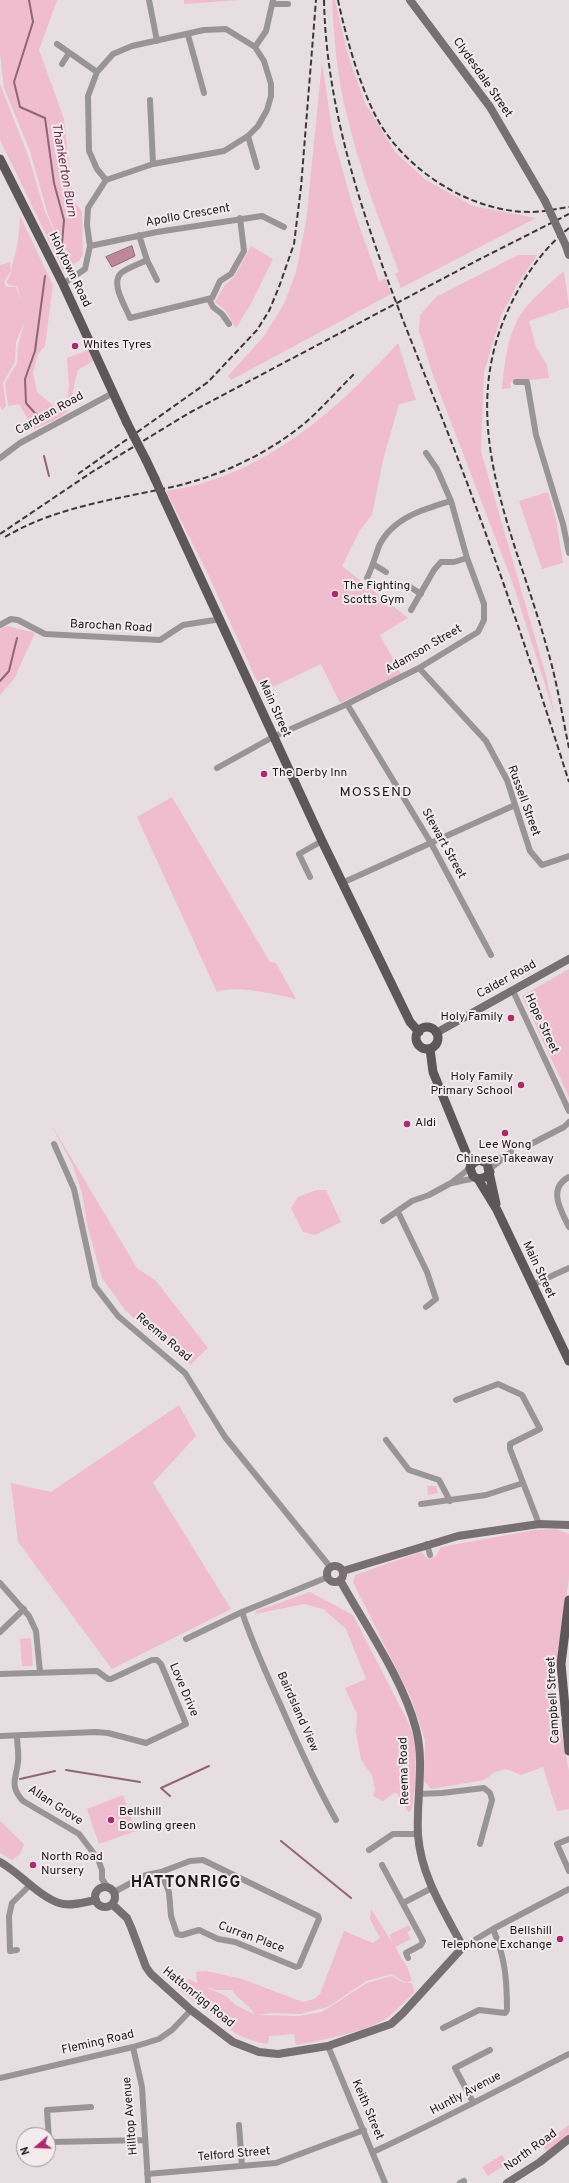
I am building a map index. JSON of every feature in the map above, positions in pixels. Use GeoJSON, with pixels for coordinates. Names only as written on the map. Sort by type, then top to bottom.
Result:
{"type":"FeatureCollection","features":[{"type":"Feature","properties":{"kind":"main road","name":"Holytown Road"},"geometry":{"type":"LineString","coordinates":[[0,159],[63,284],[113,393]]}},
{"type":"Feature","properties":{"kind":"main road","name":"Main Street"},"geometry":{"type":"LineString","coordinates":[[113,393],[221,619],[342,883],[410,1022],[419,1032]]}},
{"type":"Feature","properties":{"kind":"main road"},"geometry":{"type":"LineString","coordinates":[[428,1028],[436,1033],[437,1042],[430,1049],[423,1048],[418,1044],[416,1038],[419,1032],[428,1028]]}},
{"type":"Feature","properties":{"kind":"main road","name":"Main Street"},"geometry":{"type":"LineString","coordinates":[[430,1049],[433,1072],[458,1131],[481,1166],[496,1210]]}},
{"type":"Feature","properties":{"kind":"main road","name":"Main Street"},"geometry":{"type":"LineString","coordinates":[[481,1166],[471,1174],[477,1179],[496,1210],[569,1361]]}},
{"type":"Feature","properties":{"kind":"main road"},"geometry":{"type":"LineString","coordinates":[[477,1179],[486,1178],[481,1166]]}},
{"type":"Feature","properties":{"kind":"main road","name":"Campbell Street"},"geometry":{"type":"LineString","coordinates":[[569,1600],[561,1664],[569,1751]]}},
{"type":"Feature","properties":{"kind":"street"},"geometry":{"type":"LineString","coordinates":[[149,0],[157,41]]}},
{"type":"Feature","properties":{"kind":"street","name":"Clydesdale Street"},"geometry":{"type":"LineString","coordinates":[[410,0],[481,94],[544,201],[569,255]]}},
{"type":"Feature","properties":{"kind":"street"},"geometry":{"type":"LineString","coordinates":[[255,47],[266,30],[273,2],[288,4]]}},
{"type":"Feature","properties":{"kind":"street"},"geometry":{"type":"LineString","coordinates":[[63,284],[85,269],[90,246],[87,225],[88,208],[106,180],[153,164],[224,151],[248,136],[258,126],[267,110],[271,96],[268,73],[264,61],[255,47],[226,29],[204,30],[188,35],[132,46],[113,54],[97,72],[88,96],[90,151],[98,169],[106,180]]}},
{"type":"Feature","properties":{"kind":"street"},"geometry":{"type":"LineString","coordinates":[[188,35],[204,93]]}},
{"type":"Feature","properties":{"kind":"street"},"geometry":{"type":"LineString","coordinates":[[57,44],[97,72]]}},
{"type":"Feature","properties":{"kind":"street"},"geometry":{"type":"LineString","coordinates":[[62,64],[69,53]]}},
{"type":"Feature","properties":{"kind":"street"},"geometry":{"type":"LineString","coordinates":[[150,100],[153,164]]}},
{"type":"Feature","properties":{"kind":"street"},"geometry":{"type":"LineString","coordinates":[[248,136],[257,167]]}},
{"type":"Feature","properties":{"kind":"street","name":"Apollo Crescent"},"geometry":{"type":"LineString","coordinates":[[90,246],[240,218],[262,216],[284,227]]}},
{"type":"Feature","properties":{"kind":"street","name":"Apollo Crescent"},"geometry":{"type":"LineString","coordinates":[[209,299],[212,298],[220,281],[232,274],[244,251],[240,218]]}},
{"type":"Feature","properties":{"kind":"street","name":"Apollo Crescent"},"geometry":{"type":"LineString","coordinates":[[139,236],[147,260],[157,280]]}},
{"type":"Feature","properties":{"kind":"street"},"geometry":{"type":"LineString","coordinates":[[147,260],[121,273],[117,279],[118,289],[130,318],[209,299],[213,307],[222,314],[228,324]]}},
{"type":"Feature","properties":{"kind":"street"},"geometry":{"type":"LineString","coordinates":[[516,382],[527,382],[536,435],[566,524],[569,553]]}},
{"type":"Feature","properties":{"kind":"street","name":"Cardean Road"},"geometry":{"type":"LineString","coordinates":[[0,458],[20,443],[113,393]]}},
{"type":"Feature","properties":{"kind":"street","name":"Adamson Street"},"geometry":{"type":"LineString","coordinates":[[217,768],[274,737],[347,704],[419,668],[478,632],[484,620],[484,604],[467,558],[451,501],[437,469],[426,453]]}},
{"type":"Feature","properties":{"kind":"street"},"geometry":{"type":"LineString","coordinates":[[367,578],[380,546],[388,534],[401,521],[420,511],[451,501]]}},
{"type":"Feature","properties":{"kind":"street"},"geometry":{"type":"LineString","coordinates":[[411,610],[434,570],[441,562],[454,562],[467,558]]}},
{"type":"Feature","properties":{"kind":"street"},"geometry":{"type":"LineString","coordinates":[[373,564],[386,572]]}},
{"type":"Feature","properties":{"kind":"street"},"geometry":{"type":"LineString","coordinates":[[410,587],[421,594]]}},
{"type":"Feature","properties":{"kind":"street","name":"Barochan Road"},"geometry":{"type":"LineString","coordinates":[[0,626],[11,619],[18,620],[45,634],[160,640],[184,625],[221,619]]}},
{"type":"Feature","properties":{"kind":"street","name":"Russell Street"},"geometry":{"type":"LineString","coordinates":[[419,668],[486,741],[507,780],[530,851],[542,865],[569,856]]}},
{"type":"Feature","properties":{"kind":"street","name":"Stewart Street"},"geometry":{"type":"LineString","coordinates":[[347,704],[431,843],[491,955]]}},
{"type":"Feature","properties":{"kind":"street"},"geometry":{"type":"LineString","coordinates":[[342,883],[515,805]]}},
{"type":"Feature","properties":{"kind":"street"},"geometry":{"type":"LineString","coordinates":[[310,877],[299,854],[322,841]]}},
{"type":"Feature","properties":{"kind":"street","name":"Calder Road"},"geometry":{"type":"LineString","coordinates":[[436,1033],[569,959]]}},
{"type":"Feature","properties":{"kind":"street","name":"Hope Street"},"geometry":{"type":"LineString","coordinates":[[513,990],[569,1111]]}},
{"type":"Feature","properties":{"kind":"street"},"geometry":{"type":"LineString","coordinates":[[527,1146],[564,1127],[569,1122]]}},
{"type":"Feature","properties":{"kind":"street","name":"Reema Road"},"geometry":{"type":"LineString","coordinates":[[54,1144],[74,1189],[95,1286],[118,1316],[186,1373],[225,1436],[331,1568]]}},
{"type":"Feature","properties":{"kind":"street"},"geometry":{"type":"LineString","coordinates":[[383,1221],[412,1201],[429,1195],[481,1166],[511,1152]]}},
{"type":"Feature","properties":{"kind":"street"},"geometry":{"type":"LineString","coordinates":[[569,1177],[559,1187],[557,1200],[569,1227]]}},
{"type":"Feature","properties":{"kind":"street"},"geometry":{"type":"LineString","coordinates":[[451,1183],[477,1179]]}},
{"type":"Feature","properties":{"kind":"street"},"geometry":{"type":"LineString","coordinates":[[398,1212],[432,1285],[436,1299],[426,1307]]}},
{"type":"Feature","properties":{"kind":"street"},"geometry":{"type":"LineString","coordinates":[[532,1285],[569,1268]]}},
{"type":"Feature","properties":{"kind":"street"},"geometry":{"type":"LineString","coordinates":[[456,1400],[498,1384],[522,1395],[540,1429],[510,1444],[510,1449],[539,1524]]}},
{"type":"Feature","properties":{"kind":"street"},"geometry":{"type":"LineString","coordinates":[[386,1440],[409,1470],[439,1480],[450,1501]]}},
{"type":"Feature","properties":{"kind":"street"},"geometry":{"type":"LineString","coordinates":[[421,1504],[486,1495],[523,1483]]}},
{"type":"Feature","properties":{"kind":"street"},"geometry":{"type":"LineString","coordinates":[[343,1571],[427,1544],[458,1536],[539,1524],[569,1525]]}},
{"type":"Feature","properties":{"kind":"street"},"geometry":{"type":"LineString","coordinates":[[427,1544],[430,1555]]}},
{"type":"Feature","properties":{"kind":"street"},"geometry":{"type":"LineString","coordinates":[[338,1566],[343,1571],[343,1576],[340,1580],[332,1581],[328,1577],[328,1571],[331,1568],[338,1566]]}},
{"type":"Feature","properties":{"kind":"street"},"geometry":{"type":"LineString","coordinates":[[186,1640],[242,1612],[328,1577]]}},
{"type":"Feature","properties":{"kind":"street","name":"Reema Road"},"geometry":{"type":"LineString","coordinates":[[340,1580],[406,1701],[416,1729],[419,1748],[418,1834],[424,1865],[432,1888],[463,1947]]}},
{"type":"Feature","properties":{"kind":"street"},"geometry":{"type":"LineString","coordinates":[[0,1583],[24,1609],[36,1631],[40,1672]]}},
{"type":"Feature","properties":{"kind":"street"},"geometry":{"type":"LineString","coordinates":[[0,1632],[24,1609]]}},
{"type":"Feature","properties":{"kind":"street","name":"Bairdsland View"},"geometry":{"type":"LineString","coordinates":[[242,1612],[251,1640],[283,1711],[319,1790],[336,1820]]}},
{"type":"Feature","properties":{"kind":"street","name":"Love Drive"},"geometry":{"type":"LineString","coordinates":[[0,1674],[97,1671],[108,1679],[111,1679],[152,1660],[157,1660],[161,1664],[186,1724],[146,1743],[108,1733],[96,1732],[0,1736]]}},
{"type":"Feature","properties":{"kind":"street","name":"Allan Grove"},"geometry":{"type":"LineString","coordinates":[[17,1736],[18,1762],[13,1784],[16,1793],[23,1801],[79,1834],[98,1859],[102,1870],[102,1879],[111,1890]]}},
{"type":"Feature","properties":{"kind":"street"},"geometry":{"type":"LineString","coordinates":[[419,1794],[484,1788],[490,1793],[492,1800],[480,1844]]}},
{"type":"Feature","properties":{"kind":"street"},"geometry":{"type":"LineString","coordinates":[[369,1850],[393,1834],[418,1834]]}},
{"type":"Feature","properties":{"kind":"street"},"geometry":{"type":"LineString","coordinates":[[569,1839],[557,1844],[569,1871]]}},
{"type":"Feature","properties":{"kind":"street","name":"Curran Place"},"geometry":{"type":"LineString","coordinates":[[111,1890],[146,1875],[161,1872],[190,1861],[203,1860],[318,1916],[319,1919],[299,1966],[296,1967],[235,1942],[218,1939],[199,1930],[182,1935],[177,1934],[171,1916],[169,1892],[161,1872]]}},
{"type":"Feature","properties":{"kind":"street"},"geometry":{"type":"LineString","coordinates":[[0,1862],[30,1885],[59,1903],[71,1904],[96,1900]]}},
{"type":"Feature","properties":{"kind":"street"},"geometry":{"type":"LineString","coordinates":[[382,1865],[423,1941],[421,1945],[406,1953],[408,1958]]}},
{"type":"Feature","properties":{"kind":"street"},"geometry":{"type":"LineString","coordinates":[[18,1950],[10,1951],[9,1916],[12,1903],[30,1885]]}},
{"type":"Feature","properties":{"kind":"street"},"geometry":{"type":"LineString","coordinates":[[403,1903],[432,1888]]}},
{"type":"Feature","properties":{"kind":"street","name":"Hattonrigg Road"},"geometry":{"type":"LineString","coordinates":[[112,1904],[127,1918],[146,1967],[151,1974],[191,2010],[233,2042],[259,2052],[278,2054],[328,2046],[390,2024],[403,2014],[463,1947],[492,1929],[569,1889]]}},
{"type":"Feature","properties":{"kind":"street"},"geometry":{"type":"LineString","coordinates":[[111,1890],[115,1897],[112,1904],[104,1907],[96,1900],[97,1892],[111,1890]]}},
{"type":"Feature","properties":{"kind":"street"},"geometry":{"type":"LineString","coordinates":[[444,2028],[479,2010],[505,2013],[507,1997],[505,1966],[502,1951],[492,1929]]}},
{"type":"Feature","properties":{"kind":"street","name":"Fleming Road"},"geometry":{"type":"LineString","coordinates":[[0,2078],[133,2048],[168,2034],[191,2010]]}},
{"type":"Feature","properties":{"kind":"street","name":"Keith Street"},"geometry":{"type":"LineString","coordinates":[[328,2046],[385,2183]]}},
{"type":"Feature","properties":{"kind":"street","name":"Hilltop Avenue"},"geometry":{"type":"LineString","coordinates":[[133,2048],[142,2087],[144,2140],[148,2183]]}},
{"type":"Feature","properties":{"kind":"street"},"geometry":{"type":"LineString","coordinates":[[473,2102],[455,2068],[490,2050]]}},
{"type":"Feature","properties":{"kind":"street","name":"Huntly Avenue"},"geometry":{"type":"LineString","coordinates":[[373,2152],[446,2118],[473,2102],[569,2054]]}},
{"type":"Feature","properties":{"kind":"street"},"geometry":{"type":"LineString","coordinates":[[91,2107],[47,2110],[49,2140],[52,2142],[144,2140]]}},
{"type":"Feature","properties":{"kind":"street"},"geometry":{"type":"LineString","coordinates":[[239,2124],[242,2166]]}},
{"type":"Feature","properties":{"kind":"street","name":"Telford Street"},"geometry":{"type":"LineString","coordinates":[[147,2174],[276,2163],[364,2130]]}},
{"type":"Feature","properties":{"kind":"street","name":"North Road"},"geometry":{"type":"LineString","coordinates":[[507,2183],[540,2162],[569,2139]]}},
{"type":"Feature","properties":{"kind":"shaded area"},"geometry":{"type":"Polygon","coordinates":[[[0,0],[57,0],[39,50],[64,119],[73,199],[82,212],[83,255],[79,261],[63,270],[0,140],[0,84],[29,158],[44,209],[61,247],[47,212],[30,151],[4,88],[0,53],[0,0]]]}},
{"type":"Feature","properties":{"kind":"shaded area"},"geometry":{"type":"Polygon","coordinates":[[[184,0],[239,0],[184,4],[184,0]]]}},
{"type":"Feature","properties":{"kind":"shaded area"},"geometry":{"type":"Polygon","coordinates":[[[332,0],[335,0],[348,55],[365,103],[395,152],[426,180],[473,206],[536,218],[401,288],[395,274],[399,272],[363,173],[351,133],[340,85],[336,57],[332,0]]]}},
{"type":"Feature","properties":{"kind":"shaded area"},"geometry":{"type":"Polygon","coordinates":[[[322,62],[333,136],[355,214],[379,281],[385,278],[391,294],[231,380],[228,376],[264,336],[285,302],[296,272],[306,222],[322,62]]]}},
{"type":"Feature","properties":{"kind":"shaded area"},"geometry":{"type":"Polygon","coordinates":[[[20,216],[53,285],[45,346],[38,354],[33,373],[37,392],[55,407],[67,399],[69,386],[67,358],[88,350],[93,361],[78,370],[71,403],[65,413],[59,418],[34,429],[19,404],[8,406],[5,383],[17,363],[18,345],[25,321],[16,342],[15,362],[3,383],[6,406],[2,410],[0,405],[0,265],[10,262],[11,270],[19,234],[20,216]],[[10,272],[4,282],[6,287],[16,287],[21,301],[17,286],[9,285],[6,282],[10,272]]]}},
{"type":"Feature","properties":{"kind":"shaded area"},"geometry":{"type":"Polygon","coordinates":[[[132,246],[135,256],[112,267],[106,257],[132,246]]]}},
{"type":"Feature","properties":{"kind":"shaded area"},"geometry":{"type":"Polygon","coordinates":[[[251,246],[273,259],[252,302],[236,328],[225,310],[215,302],[225,285],[234,277],[251,246]]]}},
{"type":"Feature","properties":{"kind":"shaded area"},"geometry":{"type":"Polygon","coordinates":[[[518,255],[537,255],[517,285],[501,316],[484,372],[481,451],[545,672],[555,716],[513,584],[433,375],[419,331],[420,315],[436,297],[518,255]]]}},
{"type":"Feature","properties":{"kind":"shaded area"},"geometry":{"type":"Polygon","coordinates":[[[564,271],[569,307],[529,321],[536,347],[547,365],[549,378],[510,382],[511,388],[502,389],[505,361],[509,343],[519,317],[533,299],[564,271]]]}},
{"type":"Feature","properties":{"kind":"shaded area"},"geometry":{"type":"Polygon","coordinates":[[[398,343],[416,400],[399,404],[383,460],[372,515],[360,530],[342,566],[408,618],[380,635],[401,674],[340,703],[321,664],[262,692],[208,574],[166,491],[201,484],[234,472],[295,438],[349,393],[398,343]]]}},
{"type":"Feature","properties":{"kind":"shaded area"},"geometry":{"type":"Polygon","coordinates":[[[548,492],[556,520],[563,563],[542,569],[519,501],[548,492]]]}},
{"type":"Feature","properties":{"kind":"shaded area"},"geometry":{"type":"Polygon","coordinates":[[[7,626],[35,633],[14,679],[0,695],[0,629],[7,626]]]}},
{"type":"Feature","properties":{"kind":"shaded area"},"geometry":{"type":"Polygon","coordinates":[[[172,797],[270,962],[276,963],[296,999],[268,993],[233,989],[217,992],[137,817],[172,797]]]}},
{"type":"Feature","properties":{"kind":"shaded area"},"geometry":{"type":"Polygon","coordinates":[[[569,969],[569,1097],[522,996],[569,969]]]}},
{"type":"Feature","properties":{"kind":"shaded area"},"geometry":{"type":"Polygon","coordinates":[[[51,1124],[137,1268],[156,1281],[208,1348],[190,1365],[185,1351],[152,1335],[125,1310],[102,1278],[88,1229],[82,1193],[73,1166],[51,1124]]]}},
{"type":"Feature","properties":{"kind":"shaded area"},"geometry":{"type":"Polygon","coordinates":[[[316,1190],[326,1190],[341,1222],[315,1235],[303,1232],[291,1208],[298,1197],[316,1190]]]}},
{"type":"Feature","properties":{"kind":"shaded area"},"geometry":{"type":"Polygon","coordinates":[[[179,1405],[196,1436],[153,1483],[231,1609],[112,1669],[18,1542],[11,1483],[51,1492],[179,1405]]]}},
{"type":"Feature","properties":{"kind":"shaded area"},"geometry":{"type":"Polygon","coordinates":[[[427,1486],[436,1486],[438,1493],[428,1495],[427,1486]]]}},
{"type":"Feature","properties":{"kind":"shaded area"},"geometry":{"type":"Polygon","coordinates":[[[555,1529],[569,1534],[569,1578],[556,1670],[554,1712],[562,1735],[569,1771],[569,1809],[557,1811],[543,1767],[521,1775],[506,1769],[495,1772],[484,1780],[431,1789],[424,1781],[425,1740],[411,1698],[353,1582],[355,1575],[421,1552],[428,1559],[436,1556],[441,1547],[535,1530],[555,1529]]]}},
{"type":"Feature","properties":{"kind":"shaded area"},"geometry":{"type":"Polygon","coordinates":[[[310,1592],[353,1615],[407,1720],[415,1739],[416,1780],[412,1808],[409,1813],[396,1792],[383,1801],[373,1796],[375,1789],[372,1775],[361,1760],[356,1732],[357,1714],[345,1688],[366,1679],[346,1629],[323,1609],[304,1604],[255,1614],[256,1611],[310,1592]]]}},
{"type":"Feature","properties":{"kind":"shaded area"},"geometry":{"type":"Polygon","coordinates":[[[31,1638],[33,1666],[22,1666],[20,1639],[31,1638]]]}},
{"type":"Feature","properties":{"kind":"shaded area","name":"Bellshill Bowling green"},"geometry":{"type":"Polygon","coordinates":[[[123,1795],[136,1831],[99,1844],[87,1809],[123,1795]]]}},
{"type":"Feature","properties":{"kind":"shaded area"},"geometry":{"type":"Polygon","coordinates":[[[0,1821],[24,1844],[20,1854],[12,1860],[0,1853],[0,1821]]]}},
{"type":"Feature","properties":{"kind":"shaded area"},"geometry":{"type":"Polygon","coordinates":[[[371,1909],[393,1944],[389,1935],[409,1925],[411,1930],[407,1932],[411,1939],[395,1947],[408,1969],[412,1981],[406,1983],[412,1983],[414,1993],[387,2018],[379,2023],[330,2038],[296,2045],[294,2034],[269,2036],[268,2044],[247,2039],[235,2033],[180,1990],[189,1979],[197,1983],[196,1972],[206,1971],[242,1979],[303,2002],[314,1999],[320,1994],[344,1931],[373,1943],[380,1938],[370,1919],[371,1909]],[[391,1974],[366,1981],[328,2007],[300,2014],[274,2013],[257,2015],[299,2016],[322,2012],[367,1983],[392,1976],[406,1983],[391,1974]],[[201,1985],[226,1996],[236,2005],[255,2015],[232,1990],[216,1990],[201,1985]]]}},
{"type":"Feature","properties":{"kind":"shaded area"},"geometry":{"type":"Polygon","coordinates":[[[569,2125],[569,2134],[547,2152],[542,2145],[569,2125]]]}},
{"type":"Feature","properties":{"kind":"shaded area"},"geometry":{"type":"Polygon","coordinates":[[[502,2155],[507,2164],[488,2176],[482,2167],[502,2155]]]}},
{"type":"Feature","properties":{"kind":"waterway","name":"Thankerton Burn"},"geometry":{"type":"LineString","coordinates":[[29,0],[33,22],[14,82],[20,107],[45,118],[54,183],[64,220],[62,244]]}},
{"type":"Feature","properties":{"kind":"waterway","name":"Thankerton Burn"},"geometry":{"type":"LineString","coordinates":[[41,420],[26,403],[25,379],[35,351],[45,276]]}},
{"type":"Feature","properties":{"kind":"waterway","name":"Thankerton Burn"},"geometry":{"type":"LineString","coordinates":[[44,456],[49,476]]}},
{"type":"Feature","properties":{"kind":"waterway"},"geometry":{"type":"LineString","coordinates":[[0,681],[9,671],[17,638]]}},
{"type":"Feature","properties":{"kind":"waterway"},"geometry":{"type":"LineString","coordinates":[[170,1796],[161,1788],[209,1766]]}},
{"type":"Feature","properties":{"kind":"waterway"},"geometry":{"type":"LineString","coordinates":[[66,1770],[140,1782]]}},
{"type":"Feature","properties":{"kind":"waterway"},"geometry":{"type":"LineString","coordinates":[[20,1779],[55,1771]]}},
{"type":"Feature","properties":{"kind":"waterway"},"geometry":{"type":"LineString","coordinates":[[281,1841],[351,1898]]}},
{"type":"Feature","properties":{"kind":"railway"},"geometry":{"type":"LineString","coordinates":[[78,474],[208,382],[257,330],[269,311],[294,244],[301,187],[316,0]]}},
{"type":"Feature","properties":{"kind":"railway"},"geometry":{"type":"LineString","coordinates":[[324,0],[328,58],[338,115],[352,171],[369,228],[484,529],[528,655],[569,782]]}},
{"type":"Feature","properties":{"kind":"railway"},"geometry":{"type":"LineString","coordinates":[[338,0],[351,51],[370,105],[386,133],[414,164],[449,189],[468,199],[489,206],[530,212],[569,207]]}},
{"type":"Feature","properties":{"kind":"railway"},"geometry":{"type":"LineString","coordinates":[[0,534],[92,472],[189,413],[480,259],[569,214]]}},
{"type":"Feature","properties":{"kind":"railway"},"geometry":{"type":"LineString","coordinates":[[569,228],[543,253],[522,283],[511,304],[495,348],[488,391],[488,434],[495,477],[506,519],[551,660],[569,748]]}},
{"type":"Feature","properties":{"kind":"railway"},"geometry":{"type":"LineString","coordinates":[[5,537],[44,518],[65,511],[108,500],[172,487],[208,477],[226,470],[275,445],[305,423],[354,374]]}},
{"type":"Feature","properties":{"kind":"place","name":"Whites Tyres"},"geometry":{"type":"Point","coordinates":[75,346]}},
{"type":"Feature","properties":{"kind":"place","name":"The Fighting Scotts Gym"},"geometry":{"type":"Point","coordinates":[335,594]}},
{"type":"Feature","properties":{"kind":"place","name":"The Derby Inn"},"geometry":{"type":"Point","coordinates":[264,774]}},
{"type":"Feature","properties":{"kind":"place","name":"Holy Family"},"geometry":{"type":"Point","coordinates":[511,1018]}},
{"type":"Feature","properties":{"kind":"place","name":"Holy Family Primary School"},"geometry":{"type":"Point","coordinates":[521,1085]}},
{"type":"Feature","properties":{"kind":"place","name":"Aldi"},"geometry":{"type":"Point","coordinates":[407,1124]}},
{"type":"Feature","properties":{"kind":"place","name":"Lee Wong Chinese Takeaway"},"geometry":{"type":"Point","coordinates":[505,1133]}},
{"type":"Feature","properties":{"kind":"place","name":"Bellshill Bowling green"},"geometry":{"type":"Point","coordinates":[111,1820]}},
{"type":"Feature","properties":{"kind":"place","name":"North Road Nursery"},"geometry":{"type":"Point","coordinates":[33,1865]}},
{"type":"Feature","properties":{"kind":"place","name":"Bellshill Telephone Exchange"},"geometry":{"type":"Point","coordinates":[560,1939]}},
{"type":"Feature","properties":{"kind":"district","name":"MOSSEND"},"geometry":{"type":"Point","coordinates":[376,793]}},
{"type":"Feature","properties":{"kind":"district","name":"HATTONRIGG"},"geometry":{"type":"Point","coordinates":[186,1884]}}]}
